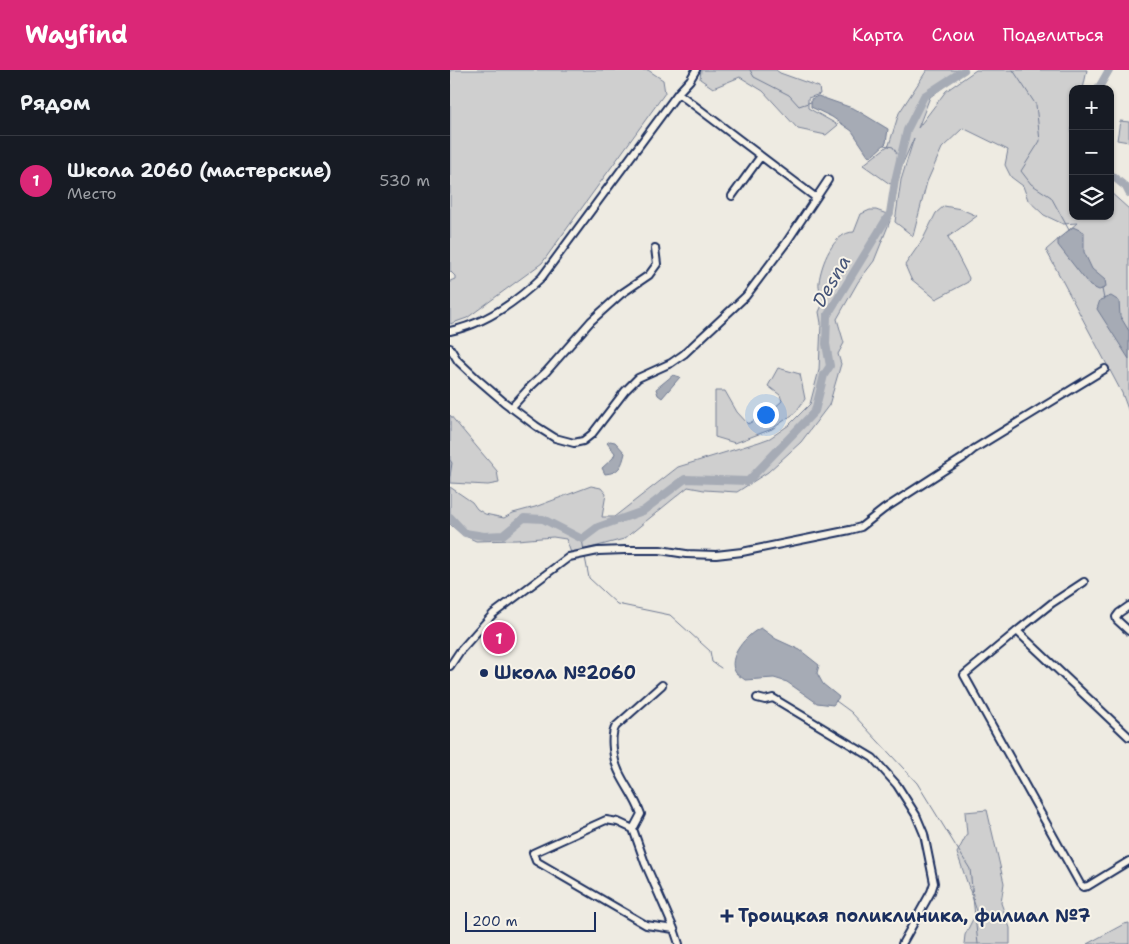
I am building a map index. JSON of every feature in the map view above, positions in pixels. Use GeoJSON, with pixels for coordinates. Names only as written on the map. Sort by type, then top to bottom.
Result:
{"type":"FeatureCollection","features":[{"type":"Feature","properties":{"kind":"street"},"geometry":{"type":"LineString","coordinates":[[450,331],[468,327],[481,321],[528,290],[542,277],[696,70]]}},
{"type":"Feature","properties":{"kind":"street"},"geometry":{"type":"LineString","coordinates":[[678,93],[815,197]]}},
{"type":"Feature","properties":{"kind":"street"},"geometry":{"type":"LineString","coordinates":[[732,196],[761,156]]}},
{"type":"Feature","properties":{"kind":"street"},"geometry":{"type":"LineString","coordinates":[[450,348],[458,361],[512,408],[554,438],[574,443],[583,441],[592,434],[625,391],[638,378],[671,363],[684,354],[746,296],[786,243],[828,180]]}},
{"type":"Feature","properties":{"kind":"street"},"geometry":{"type":"LineString","coordinates":[[512,408],[591,321],[621,294],[649,275],[657,264],[656,248]]}},
{"type":"Feature","properties":{"kind":"street"},"geometry":{"type":"LineString","coordinates":[[450,666],[460,651],[493,614],[570,557],[598,551],[660,550],[686,554],[742,552],[861,527],[884,509],[974,449],[1105,370]]}},
{"type":"Feature","properties":{"kind":"street"},"geometry":{"type":"LineString","coordinates":[[1084,582],[1052,603],[964,675],[1080,884],[1083,887],[1088,886],[1129,861]]}},
{"type":"Feature","properties":{"kind":"street"},"geometry":{"type":"LineString","coordinates":[[1129,606],[1116,617],[1129,631]]}},
{"type":"Feature","properties":{"kind":"street"},"geometry":{"type":"LineString","coordinates":[[1017,631],[1129,737]]}},
{"type":"Feature","properties":{"kind":"street"},"geometry":{"type":"LineString","coordinates":[[632,829],[641,814],[618,770],[612,742],[613,731],[616,726],[662,685]]}},
{"type":"Feature","properties":{"kind":"street"},"geometry":{"type":"LineString","coordinates":[[757,698],[765,700],[773,698],[873,758],[897,785],[916,816],[924,834],[934,883],[931,892],[902,944]]}},
{"type":"Feature","properties":{"kind":"street"},"geometry":{"type":"LineString","coordinates":[[674,929],[646,925],[536,861],[533,853],[606,820],[618,822],[632,829],[674,929],[679,944]]}},
{"type":"Feature","properties":{"kind":"shaded area"},"geometry":{"type":"Polygon","coordinates":[[[450,70],[648,70],[663,80],[665,93],[542,263],[467,318],[450,324],[450,281],[455,279],[455,276],[450,271],[450,70]]]}},
{"type":"Feature","properties":{"kind":"shaded area"},"geometry":{"type":"Polygon","coordinates":[[[701,70],[776,70],[819,87],[820,94],[808,98],[808,108],[838,125],[826,135],[798,129],[763,91],[740,77],[713,88],[700,79],[701,70]]]}},
{"type":"Feature","properties":{"kind":"shaded area"},"geometry":{"type":"Polygon","coordinates":[[[927,70],[967,70],[930,97],[918,128],[946,91],[976,70],[1087,70],[1084,85],[1069,85],[1069,220],[1114,220],[1114,196],[1129,209],[1129,412],[1122,393],[1046,250],[1077,223],[1063,224],[1044,215],[1028,200],[1023,186],[1011,177],[1005,165],[1008,150],[963,128],[942,148],[927,182],[913,236],[895,222],[901,180],[914,138],[895,181],[890,184],[863,165],[889,145],[899,113],[927,70]]]}},
{"type":"Feature","properties":{"kind":"shaded area"},"geometry":{"type":"Polygon","coordinates":[[[818,96],[855,109],[888,129],[886,143],[872,156],[868,155],[852,131],[832,117],[811,107],[811,99],[818,96]]]}},
{"type":"Feature","properties":{"kind":"shaded area"},"geometry":{"type":"Polygon","coordinates":[[[1120,121],[1129,122],[1129,142],[1117,140],[1120,121]]]}},
{"type":"Feature","properties":{"kind":"shaded area"},"geometry":{"type":"Polygon","coordinates":[[[944,206],[961,209],[977,216],[948,237],[969,278],[968,282],[936,299],[911,279],[905,265],[923,239],[936,213],[944,206]]]}},
{"type":"Feature","properties":{"kind":"shaded area"},"geometry":{"type":"Polygon","coordinates":[[[870,210],[887,214],[890,221],[874,261],[858,282],[837,319],[844,343],[838,354],[841,364],[829,405],[801,442],[768,472],[737,492],[688,487],[624,539],[571,553],[566,539],[553,537],[476,541],[461,534],[450,524],[450,487],[472,502],[477,509],[485,514],[504,518],[513,513],[535,507],[591,486],[601,488],[606,494],[602,517],[614,517],[678,467],[770,438],[789,425],[810,404],[819,370],[821,323],[819,312],[824,301],[819,284],[825,259],[834,243],[847,233],[854,232],[861,214],[870,210]]]}},
{"type":"Feature","properties":{"kind":"shaded area"},"geometry":{"type":"Polygon","coordinates":[[[1073,227],[1084,232],[1084,252],[1092,269],[1105,280],[1105,288],[1099,290],[1090,286],[1058,245],[1058,239],[1073,227]]]}},
{"type":"Feature","properties":{"kind":"shaded area"},"geometry":{"type":"Polygon","coordinates":[[[1111,296],[1119,301],[1120,316],[1129,331],[1129,359],[1097,309],[1100,300],[1111,296]]]}},
{"type":"Feature","properties":{"kind":"shaded area"},"geometry":{"type":"Polygon","coordinates":[[[778,368],[800,374],[805,399],[795,413],[772,429],[735,443],[715,437],[715,391],[725,391],[737,412],[748,424],[772,410],[782,401],[780,395],[768,386],[778,368]]]}},
{"type":"Feature","properties":{"kind":"shaded area"},"geometry":{"type":"Polygon","coordinates":[[[673,375],[680,377],[662,398],[658,395],[656,389],[673,375]]]}},
{"type":"Feature","properties":{"kind":"shaded area"},"geometry":{"type":"Polygon","coordinates":[[[450,415],[497,471],[499,483],[488,485],[450,483],[450,415]]]}},
{"type":"Feature","properties":{"kind":"shaded area"},"geometry":{"type":"Polygon","coordinates":[[[610,441],[615,442],[625,453],[619,468],[614,472],[605,474],[602,468],[613,458],[615,453],[607,443],[610,441]]]}},
{"type":"Feature","properties":{"kind":"shaded area"},"geometry":{"type":"Polygon","coordinates":[[[761,628],[776,639],[800,650],[819,665],[817,673],[823,684],[839,697],[833,705],[817,703],[787,682],[774,678],[745,680],[737,674],[733,667],[736,653],[744,640],[761,628]]]}},
{"type":"Feature","properties":{"kind":"shaded area"},"geometry":{"type":"Polygon","coordinates":[[[987,810],[1004,883],[1001,903],[1010,928],[1010,944],[964,944],[965,935],[977,911],[957,853],[967,834],[965,812],[987,810]]]}},
{"type":"Feature","properties":{"kind":"shaded area"},"geometry":{"type":"Polygon","coordinates":[[[1129,923],[1129,944],[1087,944],[1124,924],[1129,923]]]}},
{"type":"Feature","properties":{"kind":"waterway"},"geometry":{"type":"LineString","coordinates":[[750,70],[754,77],[789,95],[799,106],[811,102]]}},
{"type":"Feature","properties":{"kind":"waterway","name":"Desna"},"geometry":{"type":"LineString","coordinates":[[957,75],[958,70]]}},
{"type":"Feature","properties":{"kind":"waterway","name":"Desna"},"geometry":{"type":"LineString","coordinates":[[450,517],[465,533],[484,536],[503,535],[524,518],[543,519],[582,539],[598,527],[643,511],[685,479],[748,481],[815,411],[824,375],[830,366],[826,344],[827,316],[890,213],[895,181],[907,130],[924,96],[964,70]]}},
{"type":"Feature","properties":{"kind":"waterway"},"geometry":{"type":"LineString","coordinates":[[1013,70],[1036,105],[1040,141],[1021,171],[1031,184],[1051,197],[1069,230]]}},
{"type":"Feature","properties":{"kind":"waterway","name":"Desna"},"geometry":{"type":"LineString","coordinates":[[1100,85],[1109,70]]}},
{"type":"Feature","properties":{"kind":"waterway"},"geometry":{"type":"LineString","coordinates":[[884,145],[893,147],[900,159]]}},
{"type":"Feature","properties":{"kind":"waterway","name":"Desna"},"geometry":{"type":"LineString","coordinates":[[1111,175],[1126,187],[1129,193]]}},
{"type":"Feature","properties":{"kind":"waterway"},"geometry":{"type":"LineString","coordinates":[[1102,289],[1104,299]]}},
{"type":"Feature","properties":{"kind":"waterway"},"geometry":{"type":"LineString","coordinates":[[450,460],[452,463],[450,476]]}},
{"type":"Feature","properties":{"kind":"waterway"},"geometry":{"type":"LineString","coordinates":[[582,539],[584,551]]}},
{"type":"Feature","properties":{"kind":"waterway"},"geometry":{"type":"LineString","coordinates":[[585,557],[589,578],[617,604],[670,615],[710,651],[712,662],[721,668]]}},
{"type":"Feature","properties":{"kind":"waterway"},"geometry":{"type":"LineString","coordinates":[[836,701],[851,712],[917,783],[970,869],[978,944]]}},
{"type":"Feature","properties":{"kind":"place","name":"Школа 2060 (мастерские)"},"geometry":{"type":"Point","coordinates":[499,638]}},
{"type":"Feature","properties":{"kind":"place","name":"Школа №2060"},"geometry":{"type":"Point","coordinates":[484,673]}},
{"type":"Feature","properties":{"kind":"place","name":"Троицкая поликлиника, филиал №7"},"geometry":{"type":"Point","coordinates":[727,916]}}]}
